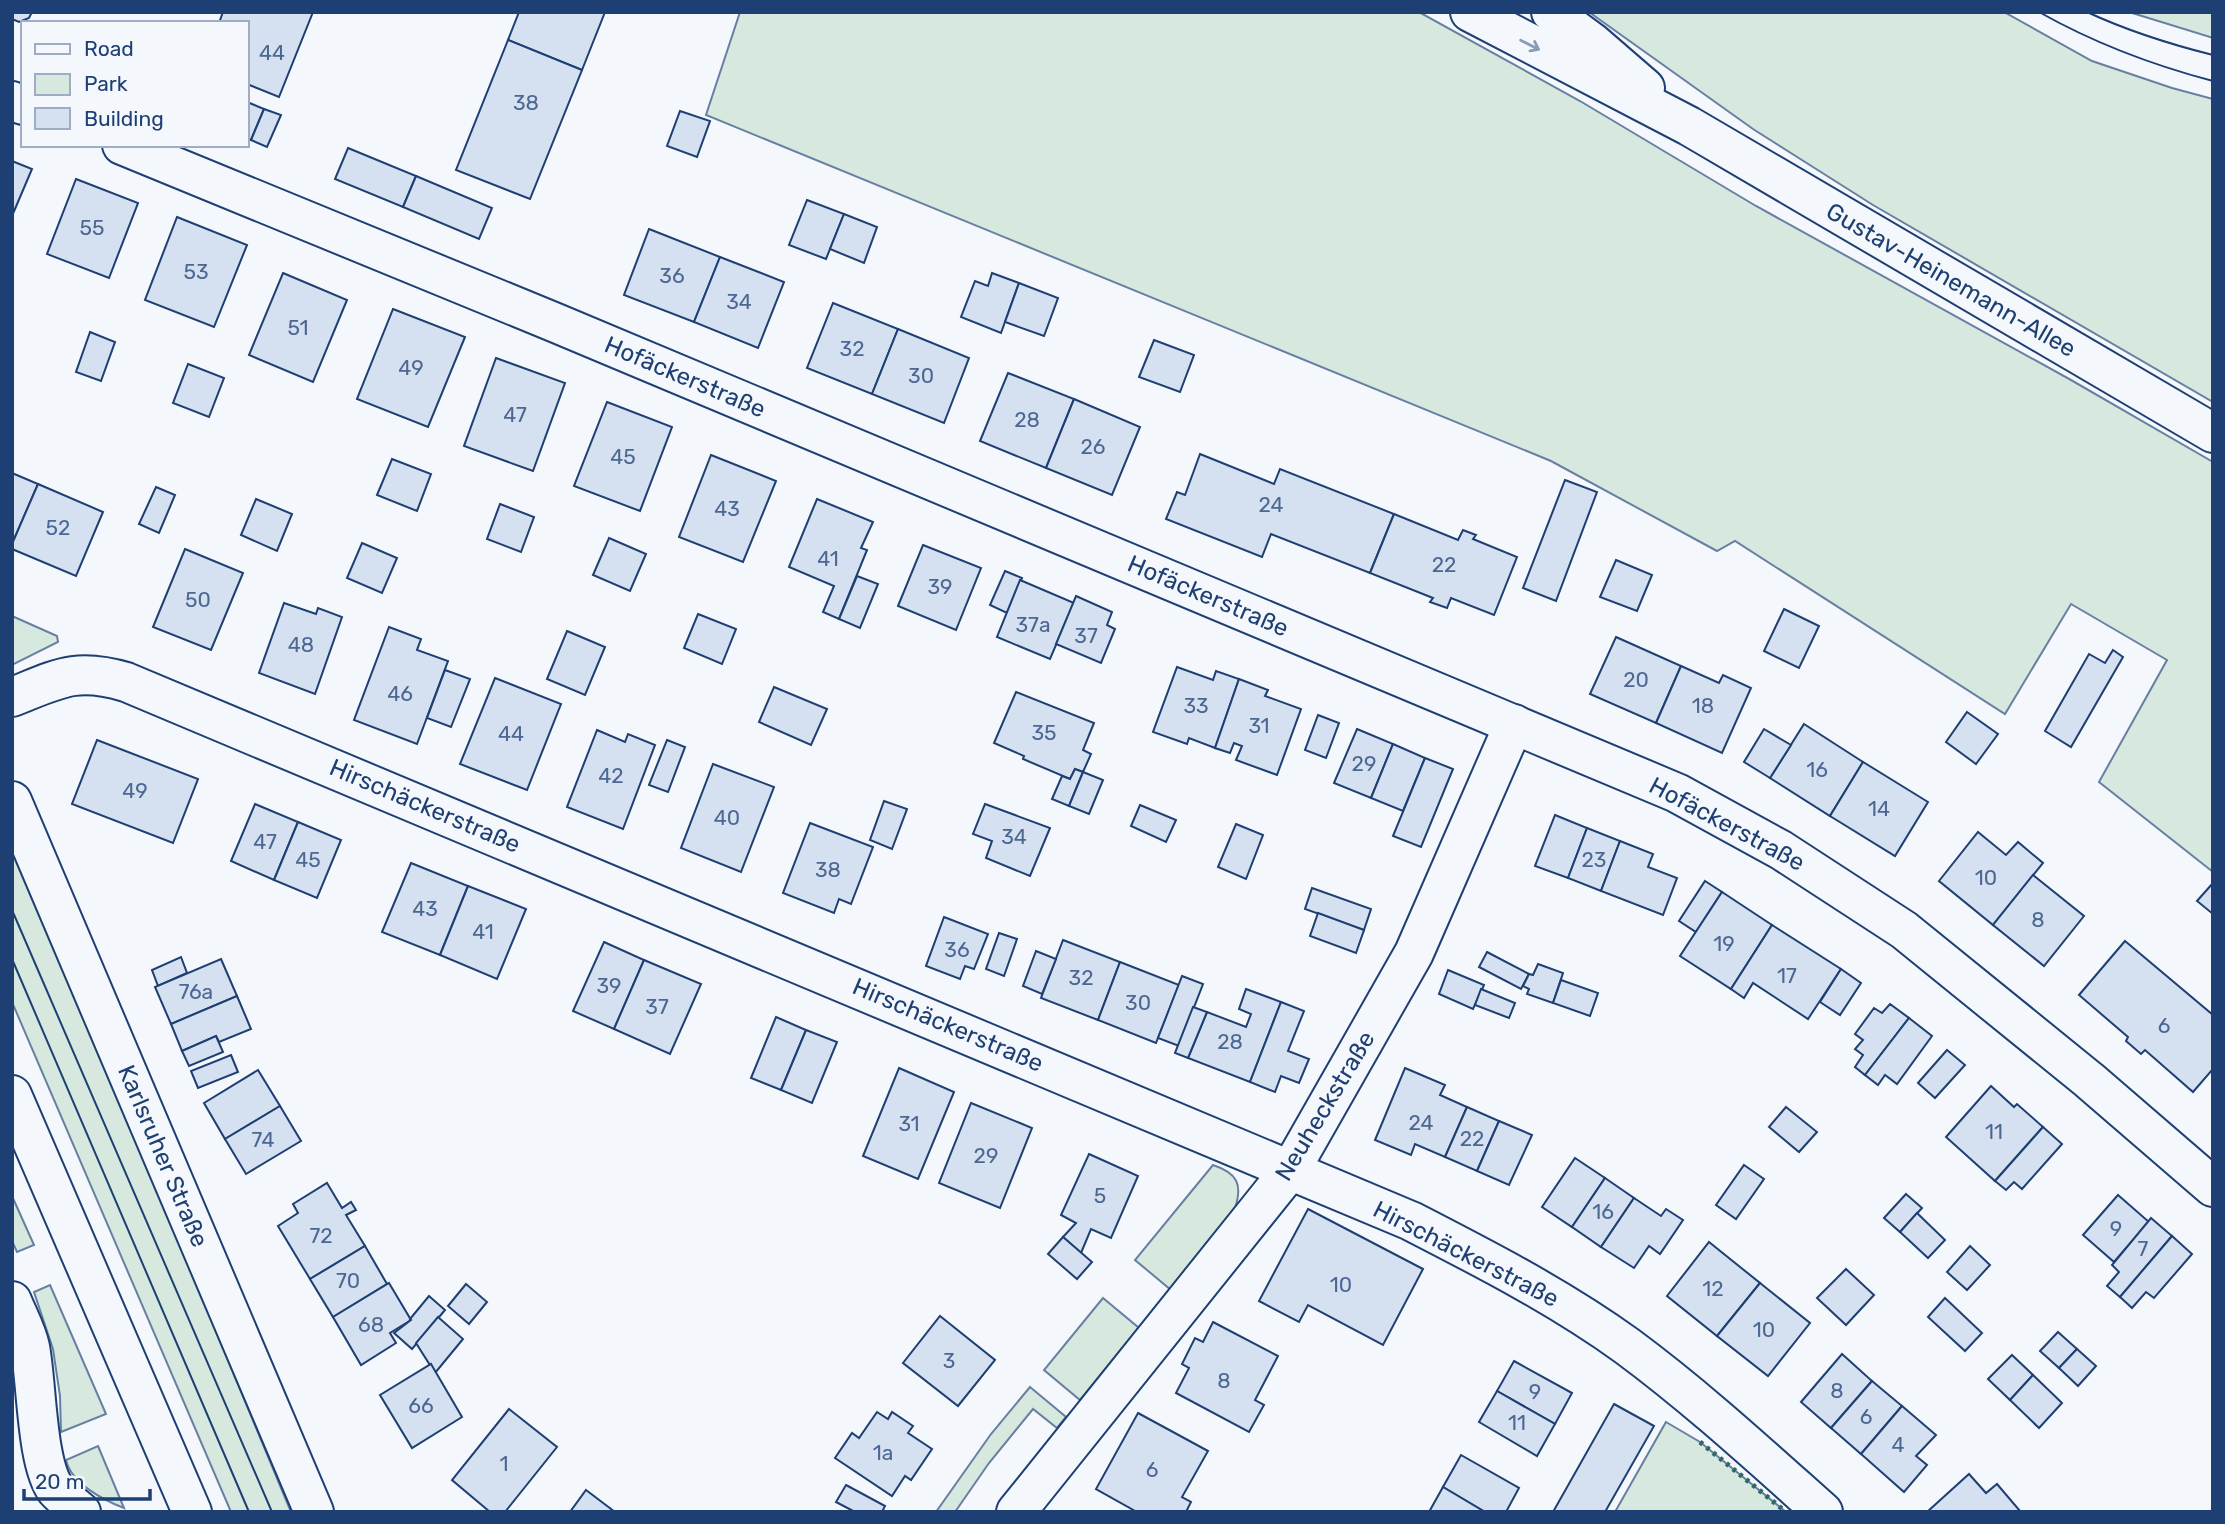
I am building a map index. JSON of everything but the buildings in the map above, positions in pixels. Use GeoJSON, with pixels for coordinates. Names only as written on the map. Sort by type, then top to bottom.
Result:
{"type":"FeatureCollection","features":[{"type":"Feature","properties":{"kind":"street","name":"Gustav-Heinemann-Allee"},"geometry":{"type":"LineString","coordinates":[[1470,12],[1689,126],[2213,433]]}},
{"type":"Feature","properties":{"kind":"street","name":"Gustav-Heinemann-Allee"},"geometry":{"type":"LineString","coordinates":[[1551,12],[1593,43],[1689,126]]}},
{"type":"Feature","properties":{"kind":"street","name":"Hofäckerstraße"},"geometry":{"type":"LineString","coordinates":[[127,147],[556,323],[1677,793],[1781,850],[1904,930],[2078,1071],[2213,1187]]}},
{"type":"Feature","properties":{"kind":"street","name":"Hirschäckerstraße"},"geometry":{"type":"LineString","coordinates":[[12,697],[65,676],[84,673],[126,682],[1410,1221],[1503,1268],[1628,1347],[1715,1416],[1823,1512]]}},
{"type":"Feature","properties":{"kind":"street","name":"Neuheckstraße"},"geometry":{"type":"LineString","coordinates":[[1016,1512],[1291,1169],[1414,953],[1514,724]]}},
{"type":"Feature","properties":{"kind":"street","name":"Karlsruher Straße"},"geometry":{"type":"LineString","coordinates":[[12,801],[314,1512]]}},
{"type":"Feature","properties":{"kind":"street"},"geometry":{"type":"LineString","coordinates":[[12,1095],[192,1512]]}},
{"type":"Feature","properties":{"kind":"street"},"geometry":{"type":"LineString","coordinates":[[12,1301],[29,1342],[36,1385],[27,1450],[48,1473],[56,1490],[81,1512]]}},
{"type":"Feature","properties":{"kind":"green space"},"geometry":{"type":"Polygon","coordinates":[[[740,12],[1419,12],[1580,101],[1756,206],[2071,380],[2213,462],[2213,872],[2099,782],[2167,660],[2071,604],[2005,714],[1735,541],[1717,551],[1551,461],[706,115],[740,12]]]}},
{"type":"Feature","properties":{"kind":"green space"},"geometry":{"type":"Polygon","coordinates":[[[1589,12],[2004,12],[2092,61],[2213,99],[2213,402],[1873,205],[1753,129],[1589,12]]]}},
{"type":"Feature","properties":{"kind":"green space"},"geometry":{"type":"Polygon","coordinates":[[[2129,12],[2213,12],[2213,38],[2129,12]]]}},
{"type":"Feature","properties":{"kind":"green space"},"geometry":{"type":"Polygon","coordinates":[[[12,616],[57,636],[58,642],[12,665],[12,616]]]}},
{"type":"Feature","properties":{"kind":"green space"},"geometry":{"type":"Polygon","coordinates":[[[12,849],[291,1512],[231,1512],[12,1002],[12,849]]]}},
{"type":"Feature","properties":{"kind":"green space"},"geometry":{"type":"Polygon","coordinates":[[[1213,1165],[1228,1172],[1236,1181],[1238,1192],[1235,1208],[1171,1290],[1135,1260],[1213,1165]]]}},
{"type":"Feature","properties":{"kind":"green space"},"geometry":{"type":"Polygon","coordinates":[[[12,1196],[34,1245],[17,1252],[12,1241],[12,1196]]]}},
{"type":"Feature","properties":{"kind":"green space"},"geometry":{"type":"Polygon","coordinates":[[[50,1285],[106,1414],[61,1432],[60,1396],[53,1349],[34,1292],[50,1285]]]}},
{"type":"Feature","properties":{"kind":"green space"},"geometry":{"type":"Polygon","coordinates":[[[1103,1298],[1139,1328],[1080,1400],[1044,1370],[1103,1298]]]}},
{"type":"Feature","properties":{"kind":"green space"},"geometry":{"type":"Polygon","coordinates":[[[1030,1387],[1066,1417],[1057,1428],[1033,1409],[989,1463],[955,1512],[936,1512],[991,1434],[1030,1387]]]}},
{"type":"Feature","properties":{"kind":"green space"},"geometry":{"type":"Polygon","coordinates":[[[1666,1422],[1700,1442],[1786,1512],[1615,1512],[1666,1422]]]}},
{"type":"Feature","properties":{"kind":"green space"},"geometry":{"type":"Polygon","coordinates":[[[98,1446],[124,1508],[89,1490],[69,1468],[66,1460],[98,1446]]]}},
{"type":"Feature","properties":{"kind":"tram line"},"geometry":{"type":"LineString","coordinates":[[2039,12],[2124,52],[2213,81]]}},
{"type":"Feature","properties":{"kind":"tram line"},"geometry":{"type":"LineString","coordinates":[[2087,12],[2149,36],[2213,55]]}},
{"type":"Feature","properties":{"kind":"tram line"},"geometry":{"type":"LineString","coordinates":[[12,910],[272,1512]]}},
{"type":"Feature","properties":{"kind":"tram line"},"geometry":{"type":"LineString","coordinates":[[12,959],[249,1512]]}},
{"type":"Feature","properties":{"kind":"hedge"},"geometry":{"type":"LineString","coordinates":[[1700,1442],[1786,1512]]}}]}
